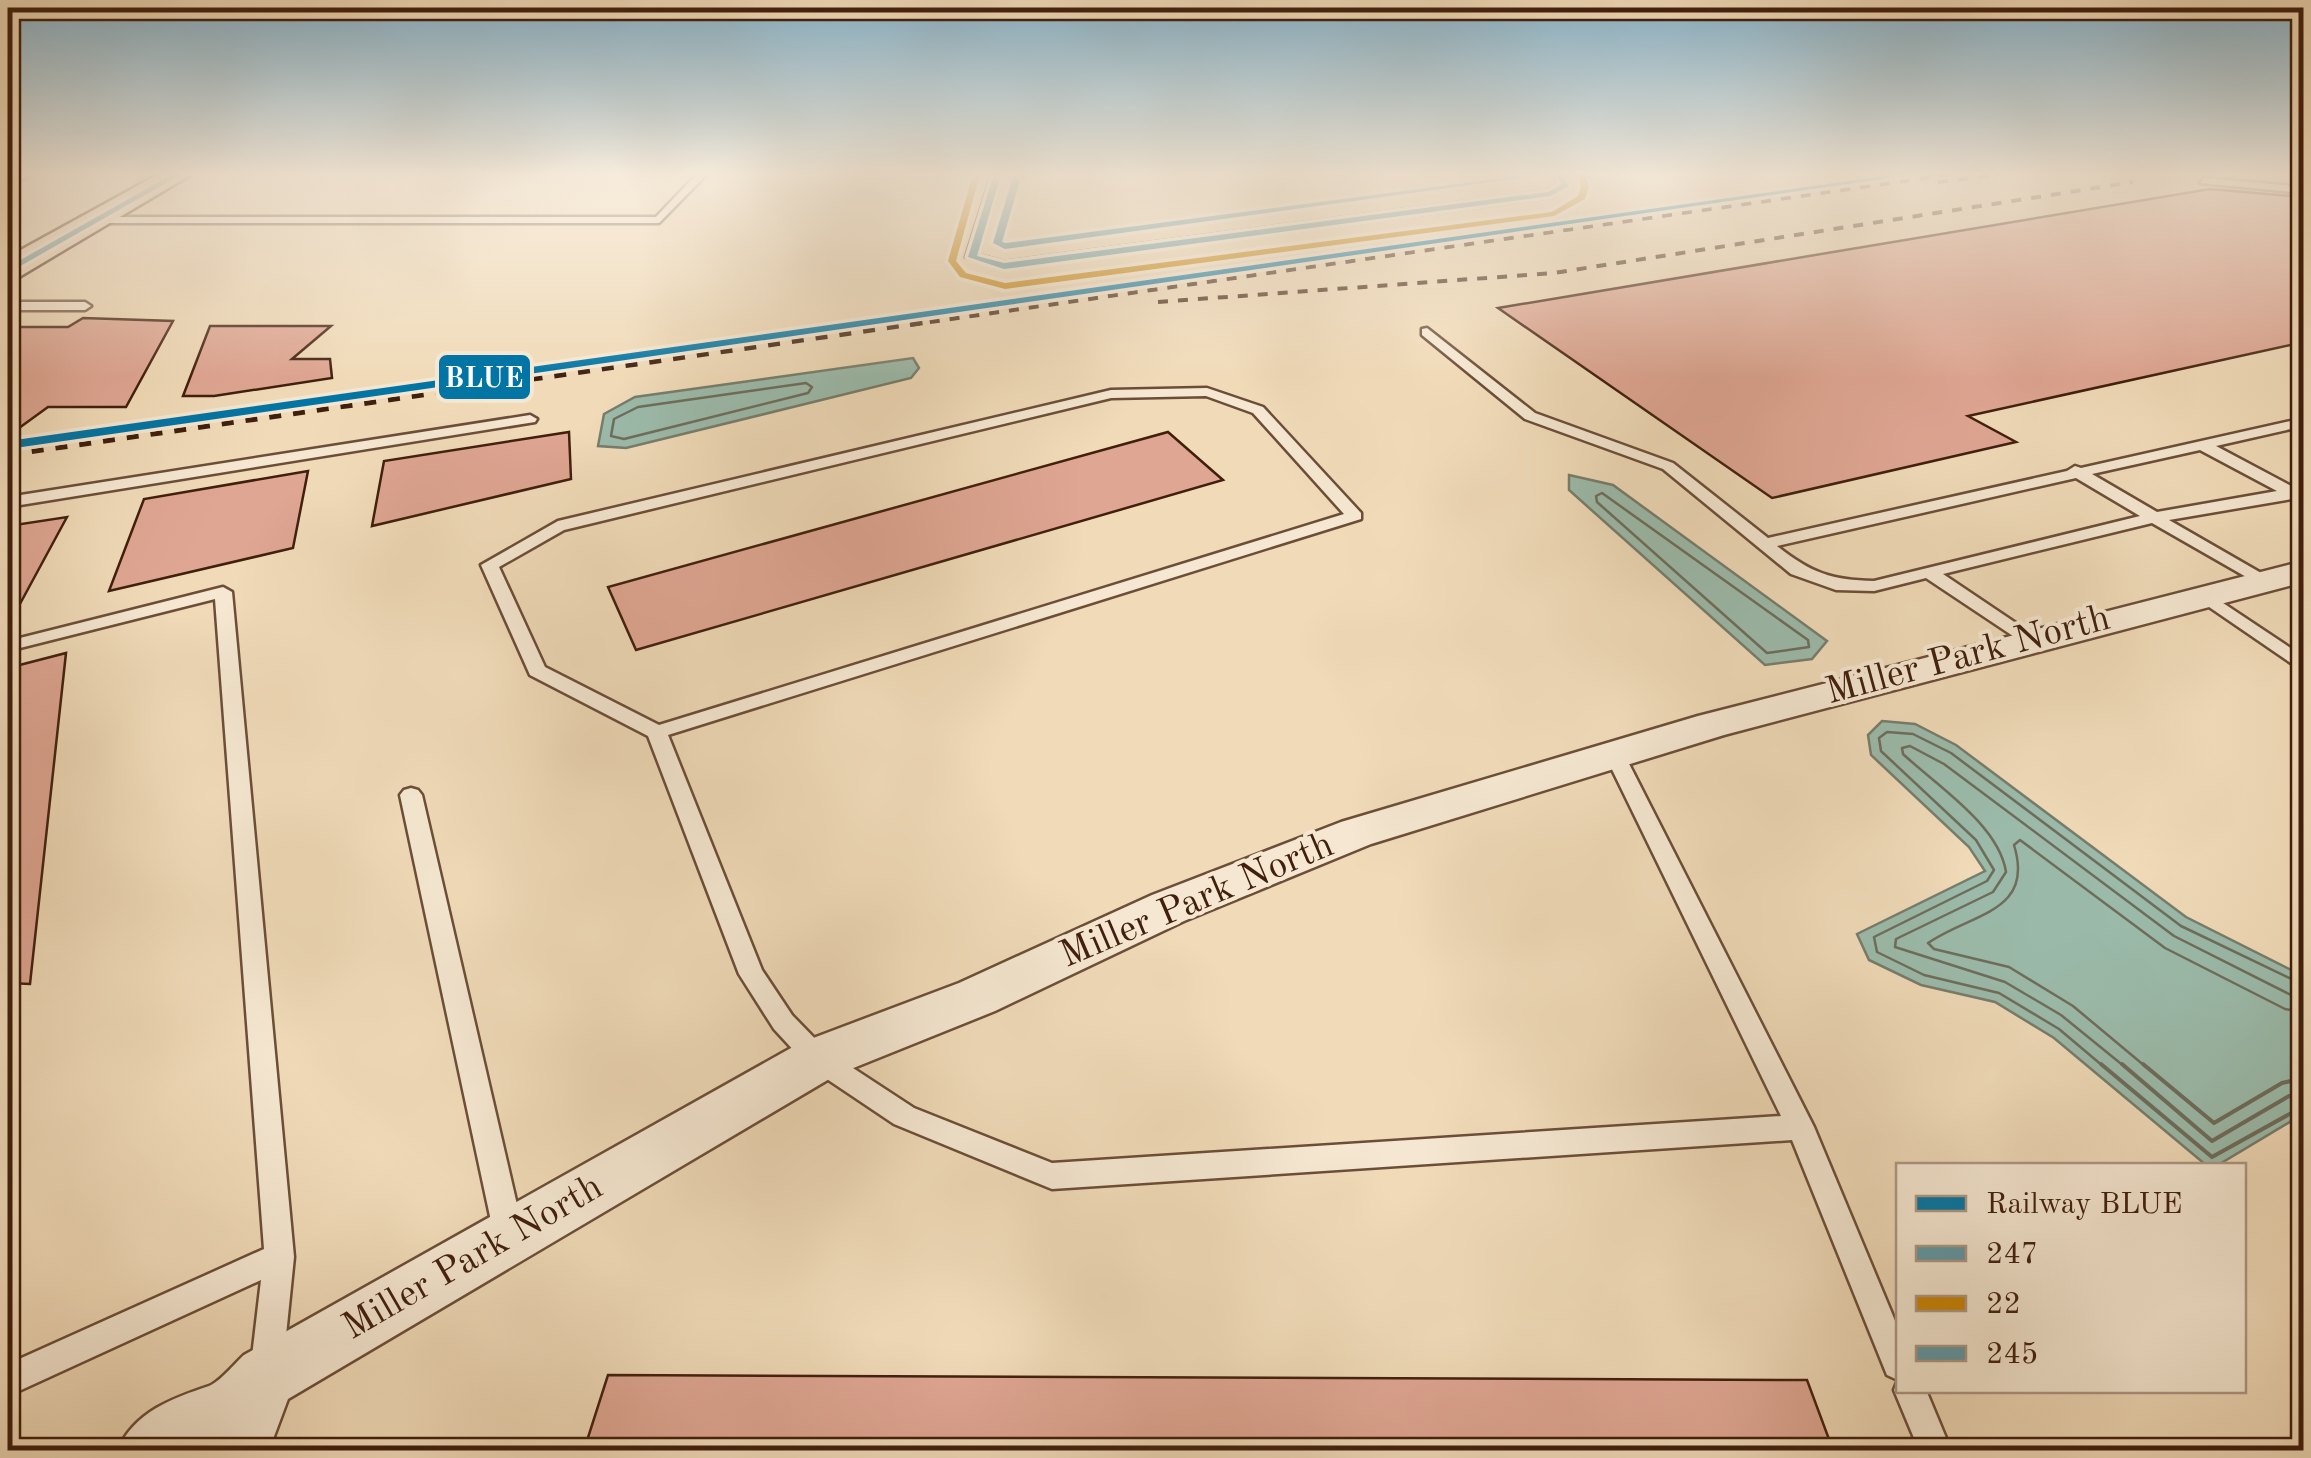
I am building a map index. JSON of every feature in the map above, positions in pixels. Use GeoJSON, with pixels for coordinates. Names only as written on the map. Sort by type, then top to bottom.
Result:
{"type":"FeatureCollection","features":[{"type":"Feature","properties":{"kind":"main road"},"geometry":{"type":"LineString","coordinates":[[8,270],[57,242]]}},
{"type":"Feature","properties":{"kind":"street","name":"Miller Park North"},"geometry":{"type":"LineString","coordinates":[[187,1450],[266,1378],[818,1059],[977,997],[1168,908],[1356,833],[1615,755],[2028,640],[2283,576]]}},
{"type":"Feature","properties":{"kind":"street"},"geometry":{"type":"LineString","coordinates":[[151,1450],[266,1378]]}},
{"type":"Feature","properties":{"kind":"street"},"geometry":{"type":"LineString","coordinates":[[236,1450],[266,1378]]}},
{"type":"Feature","properties":{"kind":"lane"},"geometry":{"type":"LineString","coordinates":[[976,242],[972,257],[990,264],[1018,265],[1190,242]]}},
{"type":"Feature","properties":{"kind":"lane"},"geometry":{"type":"LineString","coordinates":[[8,306],[85,306]]}},
{"type":"Feature","properties":{"kind":"lane"},"geometry":{"type":"LineString","coordinates":[[1426,332],[1530,416],[1668,466],[1797,570],[1836,585],[1874,586],[2157,518],[2300,495]]}},
{"type":"Feature","properties":{"kind":"lane"},"geometry":{"type":"LineString","coordinates":[[657,732],[1355,516],[1258,410],[1207,392],[1111,394],[558,526],[490,564],[537,670],[657,732],[750,974],[783,1022],[818,1059],[910,1119],[1052,1176],[1800,1127]]}},
{"type":"Feature","properties":{"kind":"lane"},"geometry":{"type":"LineString","coordinates":[[8,502],[530,420]]}},
{"type":"Feature","properties":{"kind":"lane"},"geometry":{"type":"LineString","coordinates":[[1764,544],[2304,422]]}},
{"type":"Feature","properties":{"kind":"lane"},"geometry":{"type":"LineString","coordinates":[[2200,444],[2300,495]]}},
{"type":"Feature","properties":{"kind":"lane"},"geometry":{"type":"LineString","coordinates":[[2076,471],[2157,518],[2283,576]]}},
{"type":"Feature","properties":{"kind":"lane"},"geometry":{"type":"LineString","coordinates":[[1930,573],[2028,640]]}},
{"type":"Feature","properties":{"kind":"lane"},"geometry":{"type":"LineString","coordinates":[[8,646],[223,592],[278,1257],[266,1378]]}},
{"type":"Feature","properties":{"kind":"lane"},"geometry":{"type":"LineString","coordinates":[[2202,594],[2304,666]]}},
{"type":"Feature","properties":{"kind":"lane"},"geometry":{"type":"LineString","coordinates":[[2281,650],[2304,647]]}},
{"type":"Feature","properties":{"kind":"lane"},"geometry":{"type":"LineString","coordinates":[[1615,755],[1800,1127],[1896,1359]]}},
{"type":"Feature","properties":{"kind":"lane"},"geometry":{"type":"LineString","coordinates":[[411,795],[510,1237]]}},
{"type":"Feature","properties":{"kind":"lane"},"geometry":{"type":"LineString","coordinates":[[8,1380],[278,1257]]}},
{"type":"Feature","properties":{"kind":"lane"},"geometry":{"type":"LineString","coordinates":[[1911,1393],[1935,1450]]}},
{"type":"Feature","properties":{"kind":"water"},"geometry":{"type":"Polygon","coordinates":[[[913,358],[919,368],[911,378],[626,448],[598,446],[604,414],[635,397],[913,358]]]}},
{"type":"Feature","properties":{"kind":"water"},"geometry":{"type":"Polygon","coordinates":[[[1569,475],[1613,485],[1827,641],[1812,659],[1765,665],[1569,490],[1569,475]]]}},
{"type":"Feature","properties":{"kind":"water"},"geometry":{"type":"Polygon","coordinates":[[[1882,721],[1915,724],[1956,745],[2186,917],[2303,976],[2303,1114],[2221,1163],[2204,1163],[2054,1038],[1995,1002],[1921,985],[1869,960],[1857,934],[1985,871],[1969,847],[1871,755],[1868,735],[1882,721]]]}},
{"type":"Feature","properties":{"kind":"building"},"geometry":{"type":"Polygon","coordinates":[[[1893,242],[2304,242],[2304,342],[1968,416],[2016,442],[1772,498],[1498,308],[1893,242]]]}},
{"type":"Feature","properties":{"kind":"building"},"geometry":{"type":"Polygon","coordinates":[[[83,318],[173,321],[126,407],[48,407],[8,436],[8,327],[68,327],[83,318]]]}},
{"type":"Feature","properties":{"kind":"building"},"geometry":{"type":"Polygon","coordinates":[[[210,326],[331,326],[292,359],[330,359],[332,378],[214,396],[183,396],[210,326]]]}},
{"type":"Feature","properties":{"kind":"building"},"geometry":{"type":"Polygon","coordinates":[[[569,432],[571,479],[372,526],[384,461],[569,432]]]}},
{"type":"Feature","properties":{"kind":"building"},"geometry":{"type":"Polygon","coordinates":[[[1168,432],[1223,480],[636,650],[608,587],[1168,432]]]}},
{"type":"Feature","properties":{"kind":"building"},"geometry":{"type":"Polygon","coordinates":[[[308,471],[293,548],[109,591],[144,499],[308,471]]]}},
{"type":"Feature","properties":{"kind":"building"},"geometry":{"type":"Polygon","coordinates":[[[67,517],[8,626],[8,526],[67,517]]]}},
{"type":"Feature","properties":{"kind":"building"},"geometry":{"type":"Polygon","coordinates":[[[66,653],[30,984],[8,983],[8,668],[66,653]]]}},
{"type":"Feature","properties":{"kind":"building"},"geometry":{"type":"Polygon","coordinates":[[[608,1375],[1807,1380],[1833,1450],[584,1450],[608,1375]]]}},
{"type":"Feature","properties":{"kind":"railway"},"geometry":{"type":"LineString","coordinates":[[910,325],[1482,242]]}},
{"type":"Feature","properties":{"kind":"railway"},"geometry":{"type":"LineString","coordinates":[[1158,302],[1554,273],[1751,242]]}},
{"type":"Feature","properties":{"kind":"railway"},"geometry":{"type":"LineString","coordinates":[[8,455],[927,322]]}},
{"type":"Feature","properties":{"kind":"rail line","name":"BLUE"},"geometry":{"type":"LineString","coordinates":[[8,445],[1435,242]]}},
{"type":"Feature","properties":{"kind":"transit line","name":"247"},"geometry":{"type":"LineString","coordinates":[[8,270],[58,242]]}},
{"type":"Feature","properties":{"kind":"transit line","name":"22"},"geometry":{"type":"LineString","coordinates":[[957,242],[952,261],[963,275],[1005,286],[1340,242]]}},
{"type":"Feature","properties":{"kind":"transit line","name":"247"},"geometry":{"type":"LineString","coordinates":[[977,242],[972,257],[1004,266],[1186,242]]}},
{"type":"Feature","properties":{"kind":"transit line","name":"245"},"geometry":{"type":"LineString","coordinates":[[997,242],[1005,246],[1035,242]]}}]}
